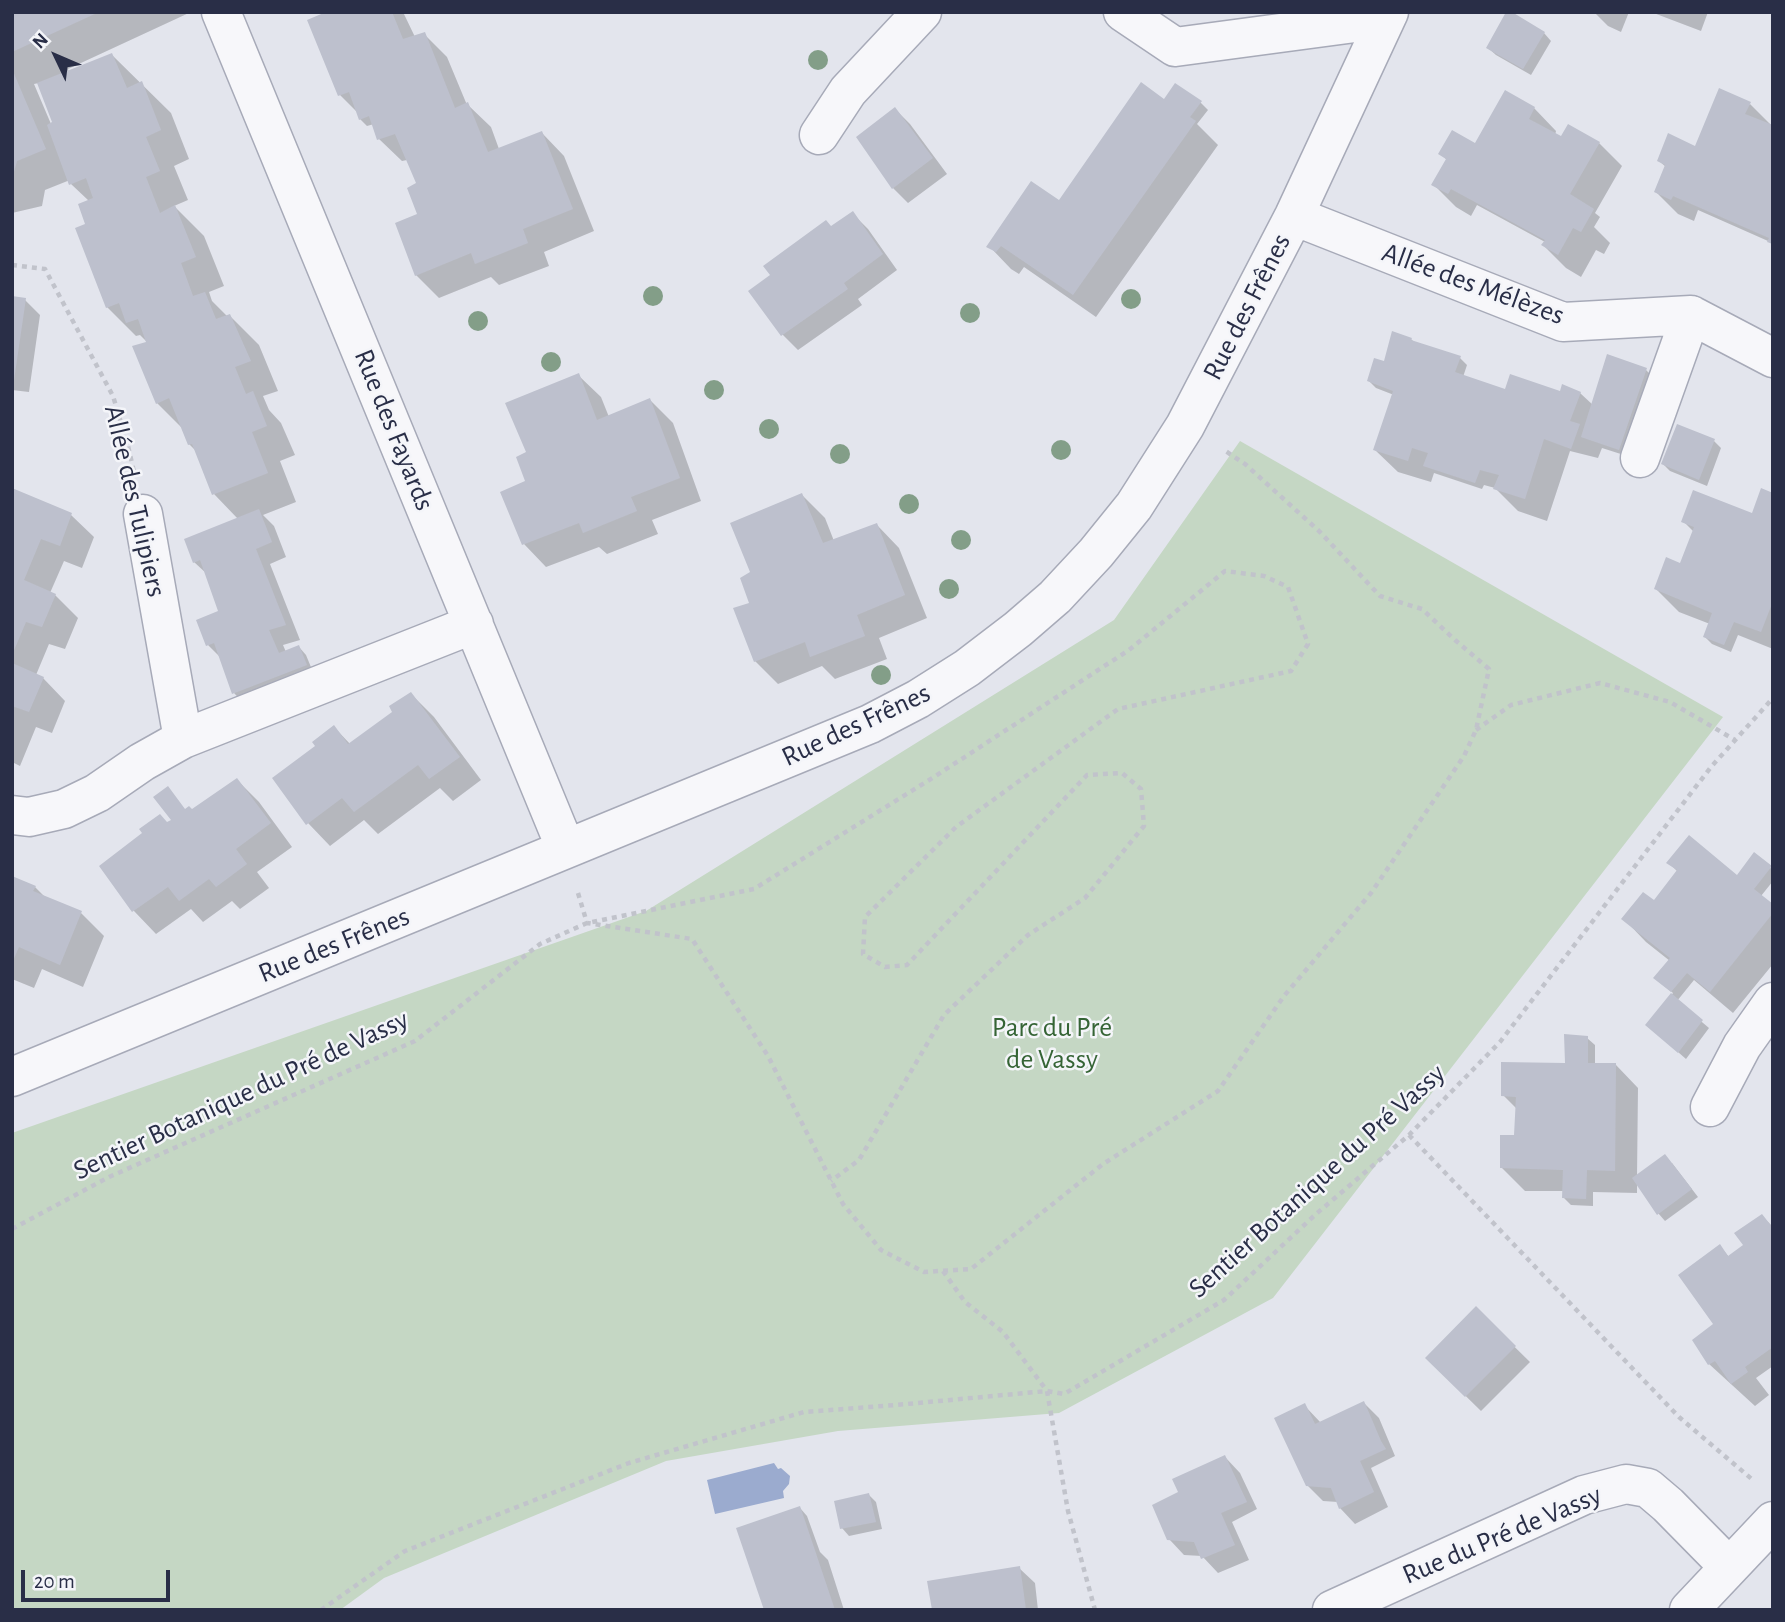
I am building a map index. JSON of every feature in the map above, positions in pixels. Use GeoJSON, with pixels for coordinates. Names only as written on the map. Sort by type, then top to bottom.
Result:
{"type":"FeatureCollection","features":[{"type":"Feature","properties":{"kind":"street","name":"Rue des Fayards"},"geometry":{"type":"LineString","coordinates":[[221,12],[566,849]]}},
{"type":"Feature","properties":{"kind":"street"},"geometry":{"type":"LineString","coordinates":[[819,135],[848,91],[922,12]]}},
{"type":"Feature","properties":{"kind":"street"},"geometry":{"type":"LineString","coordinates":[[1123,12],[1175,47],[1387,16]]}},
{"type":"Feature","properties":{"kind":"street","name":"Rue des Frênes"},"geometry":{"type":"LineString","coordinates":[[12,1077],[870,724],[918,699],[967,668],[1018,629],[1055,597],[1097,552],[1134,506],[1185,426],[1294,216],[1387,16]]}},
{"type":"Feature","properties":{"kind":"street","name":"Allée des Mélèzes"},"geometry":{"type":"LineString","coordinates":[[1294,216],[1563,322],[1691,315]]}},
{"type":"Feature","properties":{"kind":"street"},"geometry":{"type":"LineString","coordinates":[[1640,458],[1691,315],[1773,358]]}},
{"type":"Feature","properties":{"kind":"street","name":"Allée des Tulipiers"},"geometry":{"type":"LineString","coordinates":[[143,514],[183,739]]}},
{"type":"Feature","properties":{"kind":"street"},"geometry":{"type":"LineString","coordinates":[[12,815],[29,817],[64,809],[97,793],[142,762],[183,739],[474,624]]}},
{"type":"Feature","properties":{"kind":"street"},"geometry":{"type":"LineString","coordinates":[[1710,1107],[1742,1046],[1773,1002]]}},
{"type":"Feature","properties":{"kind":"street","name":"Rue du Pré de Vassy"},"geometry":{"type":"LineString","coordinates":[[1332,1610],[1584,1495],[1626,1484],[1648,1488],[1730,1567]]}},
{"type":"Feature","properties":{"kind":"street"},"geometry":{"type":"LineString","coordinates":[[1689,1610],[1730,1567],[1768,1505]]}},
{"type":"Feature","properties":{"kind":"path","name":"Allée des Tulipiers"},"geometry":{"type":"LineString","coordinates":[[12,265],[46,269],[113,397],[128,446],[143,514]]}},
{"type":"Feature","properties":{"kind":"path"},"geometry":{"type":"LineString","coordinates":[[566,849],[587,923],[692,939],[768,1056],[843,1204],[881,1250],[924,1272],[971,1269],[1103,1164],[1218,1091],[1284,996],[1370,893],[1464,756],[1476,730],[1489,669],[1422,609],[1380,596],[1319,531],[1245,464],[1185,426]]}},
{"type":"Feature","properties":{"kind":"path","name":"Sentier Botanique du Pré de Vassy"},"geometry":{"type":"LineString","coordinates":[[12,1229],[109,1177],[415,1041],[540,944],[587,923],[754,889],[934,777],[1129,650],[1225,571],[1264,576],[1288,587],[1308,644],[1291,671],[1118,709],[956,827],[865,917],[863,954],[886,967],[907,965],[1087,775],[1122,773],[1141,789],[1144,826],[1085,898],[1028,935],[944,1015],[859,1160],[831,1181]]}},
{"type":"Feature","properties":{"kind":"path"},"geometry":{"type":"LineString","coordinates":[[1476,730],[1511,705],[1600,683],[1670,702],[1735,740]]}},
{"type":"Feature","properties":{"kind":"path","name":"Sentier Botanique du Pré Vassy"},"geometry":{"type":"LineString","coordinates":[[321,1610],[405,1551],[629,1463],[804,1412],[1047,1391],[1064,1394],[1224,1300],[1316,1214],[1409,1135],[1500,1042],[1711,767],[1773,698]]}},
{"type":"Feature","properties":{"kind":"path"},"geometry":{"type":"LineString","coordinates":[[1409,1135],[1679,1417],[1768,1505]]}},
{"type":"Feature","properties":{"kind":"path"},"geometry":{"type":"LineString","coordinates":[[943,1271],[965,1301],[1003,1332],[1047,1391],[1069,1511],[1096,1610]]}},
{"type":"Feature","properties":{"kind":"green space","name":"Parc du Pré de Vassy"},"geometry":{"type":"Polygon","coordinates":[[[1240,441],[1723,717],[1273,1298],[1059,1413],[838,1431],[666,1461],[384,1578],[340,1610],[12,1610],[12,1133],[646,911],[1114,620],[1240,441]]]}},
{"type":"Feature","properties":{"kind":"water"},"geometry":{"type":"Polygon","coordinates":[[[774,1463],[778,1469],[781,1468],[790,1476],[789,1484],[783,1491],[784,1498],[715,1514],[707,1480],[774,1463]]]}},
{"type":"Feature","properties":{"kind":"building"},"geometry":{"type":"Polygon","coordinates":[[[12,12],[99,12],[12,52],[12,12]]]}},
{"type":"Feature","properties":{"kind":"building"},"geometry":{"type":"Polygon","coordinates":[[[326,12],[392,12],[403,39],[425,32],[455,108],[468,102],[488,152],[542,131],[573,209],[523,229],[528,243],[475,264],[471,253],[415,276],[395,223],[417,214],[407,188],[416,183],[395,134],[377,140],[369,116],[359,120],[349,92],[338,96],[307,20],[326,12]]]}},
{"type":"Feature","properties":{"kind":"building"},"geometry":{"type":"Polygon","coordinates":[[[1506,12],[1512,12],[1545,32],[1523,69],[1486,48],[1506,12]]]}},
{"type":"Feature","properties":{"kind":"building"},"geometry":{"type":"Polygon","coordinates":[[[112,53],[127,88],[142,81],[161,130],[146,137],[160,171],[146,177],[160,213],[175,205],[196,257],[181,263],[193,296],[205,292],[216,319],[230,314],[251,361],[235,367],[246,394],[253,391],[267,426],[252,432],[268,473],[212,495],[192,444],[188,445],[169,398],[156,404],[132,346],[146,342],[138,319],[126,323],[119,303],[106,308],[75,228],[85,224],[78,204],[93,198],[86,178],[69,185],[47,125],[52,122],[37,83],[112,53]]]}},
{"type":"Feature","properties":{"kind":"building"},"geometry":{"type":"Polygon","coordinates":[[[12,69],[46,149],[17,161],[13,175],[12,69]]]}},
{"type":"Feature","properties":{"kind":"building"},"geometry":{"type":"Polygon","coordinates":[[[1141,82],[1164,99],[1175,83],[1202,101],[1190,117],[1196,121],[1073,295],[1001,246],[996,252],[986,247],[1031,181],[1059,200],[1141,82]]]}},
{"type":"Feature","properties":{"kind":"building"},"geometry":{"type":"Polygon","coordinates":[[[1719,88],[1751,102],[1745,114],[1773,125],[1773,244],[1767,242],[1769,238],[1673,196],[1671,200],[1654,192],[1665,165],[1657,161],[1668,133],[1695,146],[1719,88]]]}},
{"type":"Feature","properties":{"kind":"building"},"geometry":{"type":"Polygon","coordinates":[[[1505,90],[1535,107],[1529,119],[1561,136],[1568,124],[1600,142],[1570,194],[1594,209],[1581,232],[1573,228],[1558,255],[1541,245],[1545,240],[1451,189],[1448,194],[1431,185],[1446,159],[1438,154],[1452,130],[1475,143],[1505,90]]]}},
{"type":"Feature","properties":{"kind":"building"},"geometry":{"type":"Polygon","coordinates":[[[895,107],[933,158],[892,189],[856,137],[895,107]]]}},
{"type":"Feature","properties":{"kind":"building"},"geometry":{"type":"Polygon","coordinates":[[[853,211],[883,254],[844,283],[848,289],[781,336],[748,291],[770,275],[763,266],[826,220],[831,226],[853,211]]]}},
{"type":"Feature","properties":{"kind":"building"},"geometry":{"type":"Polygon","coordinates":[[[12,296],[26,298],[14,380],[12,380],[12,296]]]}},
{"type":"Feature","properties":{"kind":"building"},"geometry":{"type":"Polygon","coordinates":[[[1392,331],[1461,356],[1455,372],[1505,389],[1510,374],[1560,391],[1562,384],[1581,392],[1570,421],[1580,424],[1571,449],[1544,439],[1525,499],[1493,489],[1499,475],[1480,470],[1475,483],[1423,466],[1428,453],[1412,448],[1408,461],[1373,450],[1393,391],[1367,381],[1374,358],[1384,361],[1392,331]]]}},
{"type":"Feature","properties":{"kind":"building"},"geometry":{"type":"Polygon","coordinates":[[[1607,354],[1647,368],[1619,450],[1581,437],[1607,354]]]}},
{"type":"Feature","properties":{"kind":"building"},"geometry":{"type":"Polygon","coordinates":[[[579,373],[597,420],[650,398],[680,478],[631,497],[637,511],[583,533],[579,523],[522,545],[500,492],[525,481],[516,457],[526,452],[505,403],[579,373]]]}},
{"type":"Feature","properties":{"kind":"building"},"geometry":{"type":"Polygon","coordinates":[[[1677,424],[1715,439],[1699,480],[1661,464],[1677,424]]]}},
{"type":"Feature","properties":{"kind":"building"},"geometry":{"type":"Polygon","coordinates":[[[12,488],[72,513],[60,546],[41,539],[24,580],[56,594],[42,627],[26,622],[12,655],[12,488]]]}},
{"type":"Feature","properties":{"kind":"building"},"geometry":{"type":"Polygon","coordinates":[[[1761,488],[1773,493],[1773,601],[1761,632],[1734,622],[1724,645],[1703,637],[1712,613],[1654,589],[1666,557],[1680,563],[1694,527],[1681,522],[1693,490],[1752,513],[1761,488]]]}},
{"type":"Feature","properties":{"kind":"building"},"geometry":{"type":"Polygon","coordinates":[[[802,493],[823,543],[877,523],[905,595],[857,615],[865,636],[810,657],[805,642],[754,662],[733,608],[749,603],[740,578],[750,572],[730,523],[802,493]]]}},
{"type":"Feature","properties":{"kind":"building"},"geometry":{"type":"Polygon","coordinates":[[[259,509],[272,542],[256,549],[286,625],[269,630],[279,653],[299,645],[307,665],[232,694],[214,643],[206,646],[196,620],[218,611],[200,560],[193,563],[184,539],[259,509]]]}},
{"type":"Feature","properties":{"kind":"building"},"geometry":{"type":"Polygon","coordinates":[[[12,663],[44,677],[29,712],[12,706],[12,663]]]}},
{"type":"Feature","properties":{"kind":"building"},"geometry":{"type":"Polygon","coordinates":[[[411,692],[460,757],[429,779],[418,765],[354,812],[342,798],[306,825],[272,778],[315,746],[312,742],[334,725],[348,744],[392,712],[389,706],[411,692]]]}},
{"type":"Feature","properties":{"kind":"building"},"geometry":{"type":"Polygon","coordinates":[[[237,778],[271,823],[236,849],[247,864],[216,887],[209,879],[179,901],[168,887],[132,912],[99,866],[142,833],[139,829],[160,814],[167,822],[171,820],[153,797],[168,786],[185,809],[189,806],[192,809],[237,778]]]}},
{"type":"Feature","properties":{"kind":"building"},"geometry":{"type":"Polygon","coordinates":[[[1689,835],[1737,875],[1754,852],[1772,866],[1754,889],[1773,904],[1773,913],[1710,992],[1687,973],[1671,992],[1653,978],[1670,958],[1621,919],[1643,892],[1654,900],[1677,870],[1666,863],[1689,835]]]}},
{"type":"Feature","properties":{"kind":"building"},"geometry":{"type":"Polygon","coordinates":[[[12,876],[36,886],[33,891],[82,911],[60,965],[19,947],[12,963],[12,876]]]}},
{"type":"Feature","properties":{"kind":"building"},"geometry":{"type":"Polygon","coordinates":[[[1671,993],[1703,1020],[1678,1053],[1645,1025],[1671,993]]]}},
{"type":"Feature","properties":{"kind":"building"},"geometry":{"type":"Polygon","coordinates":[[[1564,1034],[1588,1036],[1588,1063],[1616,1063],[1615,1171],[1587,1170],[1586,1199],[1562,1198],[1563,1170],[1500,1168],[1500,1135],[1514,1135],[1516,1097],[1501,1096],[1501,1062],[1565,1063],[1564,1034]]]}},
{"type":"Feature","properties":{"kind":"building"},"geometry":{"type":"Polygon","coordinates":[[[1665,1154],[1692,1189],[1657,1215],[1632,1178],[1665,1154]]]}},
{"type":"Feature","properties":{"kind":"building"},"geometry":{"type":"Polygon","coordinates":[[[1762,1214],[1773,1228],[1773,1347],[1745,1367],[1748,1372],[1731,1384],[1715,1361],[1708,1365],[1692,1340],[1713,1324],[1678,1275],[1720,1244],[1728,1256],[1743,1245],[1734,1233],[1762,1214]]]}},
{"type":"Feature","properties":{"kind":"building"},"geometry":{"type":"Polygon","coordinates":[[[1476,1306],[1516,1346],[1465,1397],[1425,1358],[1476,1306]]]}},
{"type":"Feature","properties":{"kind":"building"},"geometry":{"type":"Polygon","coordinates":[[[1364,1401],[1386,1449],[1360,1461],[1374,1492],[1339,1509],[1331,1488],[1306,1486],[1274,1418],[1305,1403],[1315,1424],[1364,1401]]]}},
{"type":"Feature","properties":{"kind":"building"},"geometry":{"type":"Polygon","coordinates":[[[1225,1455],[1247,1502],[1221,1513],[1235,1545],[1201,1559],[1194,1542],[1167,1540],[1152,1505],[1178,1492],[1172,1479],[1225,1455]]]}},
{"type":"Feature","properties":{"kind":"building"},"geometry":{"type":"Polygon","coordinates":[[[869,1493],[876,1522],[840,1529],[834,1501],[869,1493]]]}},
{"type":"Feature","properties":{"kind":"building"},"geometry":{"type":"Polygon","coordinates":[[[800,1506],[835,1610],[764,1610],[736,1528],[800,1506]]]}},
{"type":"Feature","properties":{"kind":"building"},"geometry":{"type":"Polygon","coordinates":[[[1020,1566],[1026,1610],[932,1610],[927,1581],[1020,1566]]]}}]}
